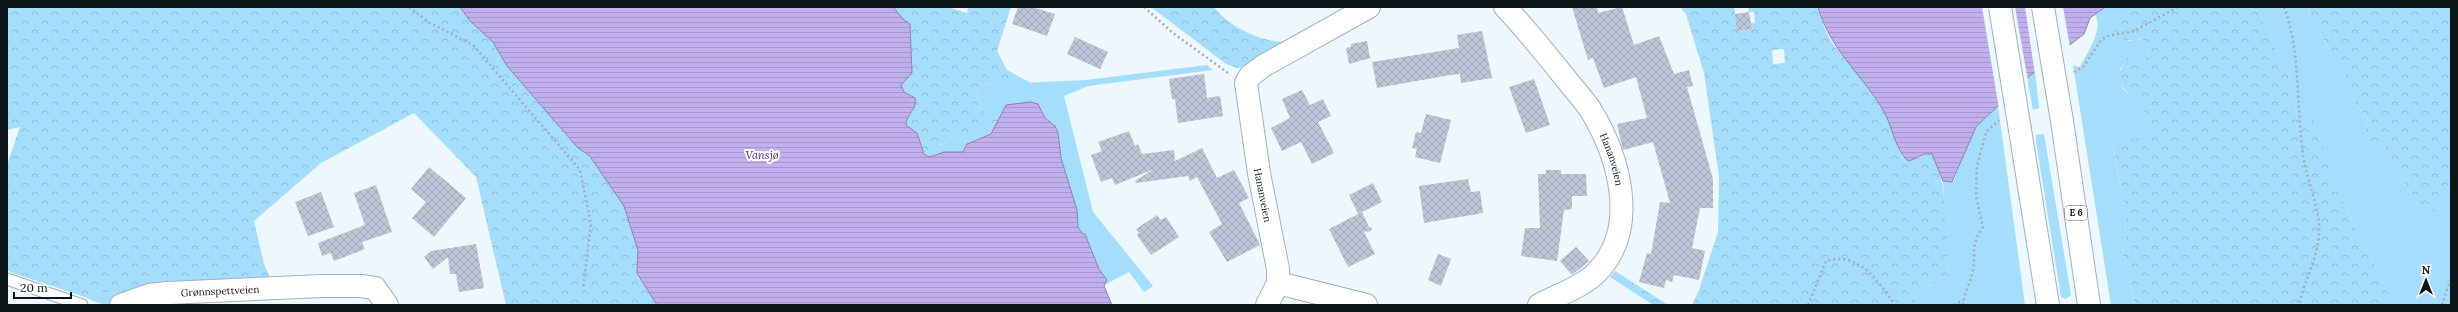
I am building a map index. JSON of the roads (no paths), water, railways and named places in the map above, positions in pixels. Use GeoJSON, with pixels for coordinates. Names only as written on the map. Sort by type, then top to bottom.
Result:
{"type":"FeatureCollection","features":[{"type":"Feature","properties":{"kind":"main road","name":"Hananveien"},"geometry":{"type":"LineString","coordinates":[[1267,305],[1278,283],[1278,269],[1250,124],[1246,83],[1250,76],[1263,66],[1369,7]]}},
{"type":"Feature","properties":{"kind":"main road","name":"Hananveien"},"geometry":{"type":"LineString","coordinates":[[1505,7],[1530,33],[1590,108],[1615,162],[1620,194],[1618,236],[1608,260],[1596,274],[1587,280],[1539,305]]}},
{"type":"Feature","properties":{"kind":"main road"},"geometry":{"type":"LineString","coordinates":[[2000,7],[2048,305]]}},
{"type":"Feature","properties":{"kind":"main road","name":"E 6"},"geometry":{"type":"LineString","coordinates":[[2043,7],[2062,121],[2089,305]]}},
{"type":"Feature","properties":{"kind":"main road"},"geometry":{"type":"LineString","coordinates":[[1278,283],[1366,305]]}},
{"type":"Feature","properties":{"kind":"main road","name":"Grønnspettveien"},"geometry":{"type":"LineString","coordinates":[[121,305],[149,295],[168,292],[218,298],[322,286],[361,286],[375,288],[387,305]]}},
{"type":"Feature","properties":{"kind":"lane"},"geometry":{"type":"LineString","coordinates":[[7,280],[82,305]]}},
{"type":"Feature","properties":{"kind":"water","name":"Vansjø"},"geometry":{"type":"Polygon","coordinates":[[[460,7],[893,7],[904,20],[910,24],[912,73],[901,85],[904,92],[915,98],[915,105],[906,125],[917,133],[924,154],[929,157],[944,152],[963,152],[967,144],[991,134],[1006,105],[1030,102],[1038,104],[1045,118],[1055,126],[1058,133],[1061,158],[1077,210],[1078,227],[1082,233],[1085,234],[1099,269],[1107,280],[1104,286],[1112,305],[657,305],[637,273],[638,250],[624,206],[589,155],[578,148],[507,66],[493,42],[470,21],[460,7]]]}},
{"type":"Feature","properties":{"kind":"water"},"geometry":{"type":"Polygon","coordinates":[[[1818,7],[2105,7],[2090,18],[2084,34],[2027,78],[1976,127],[1952,182],[1943,181],[1932,154],[1925,154],[1909,161],[1905,158],[1896,142],[1887,118],[1879,103],[1840,52],[1824,24],[1818,7]]]}}]}
